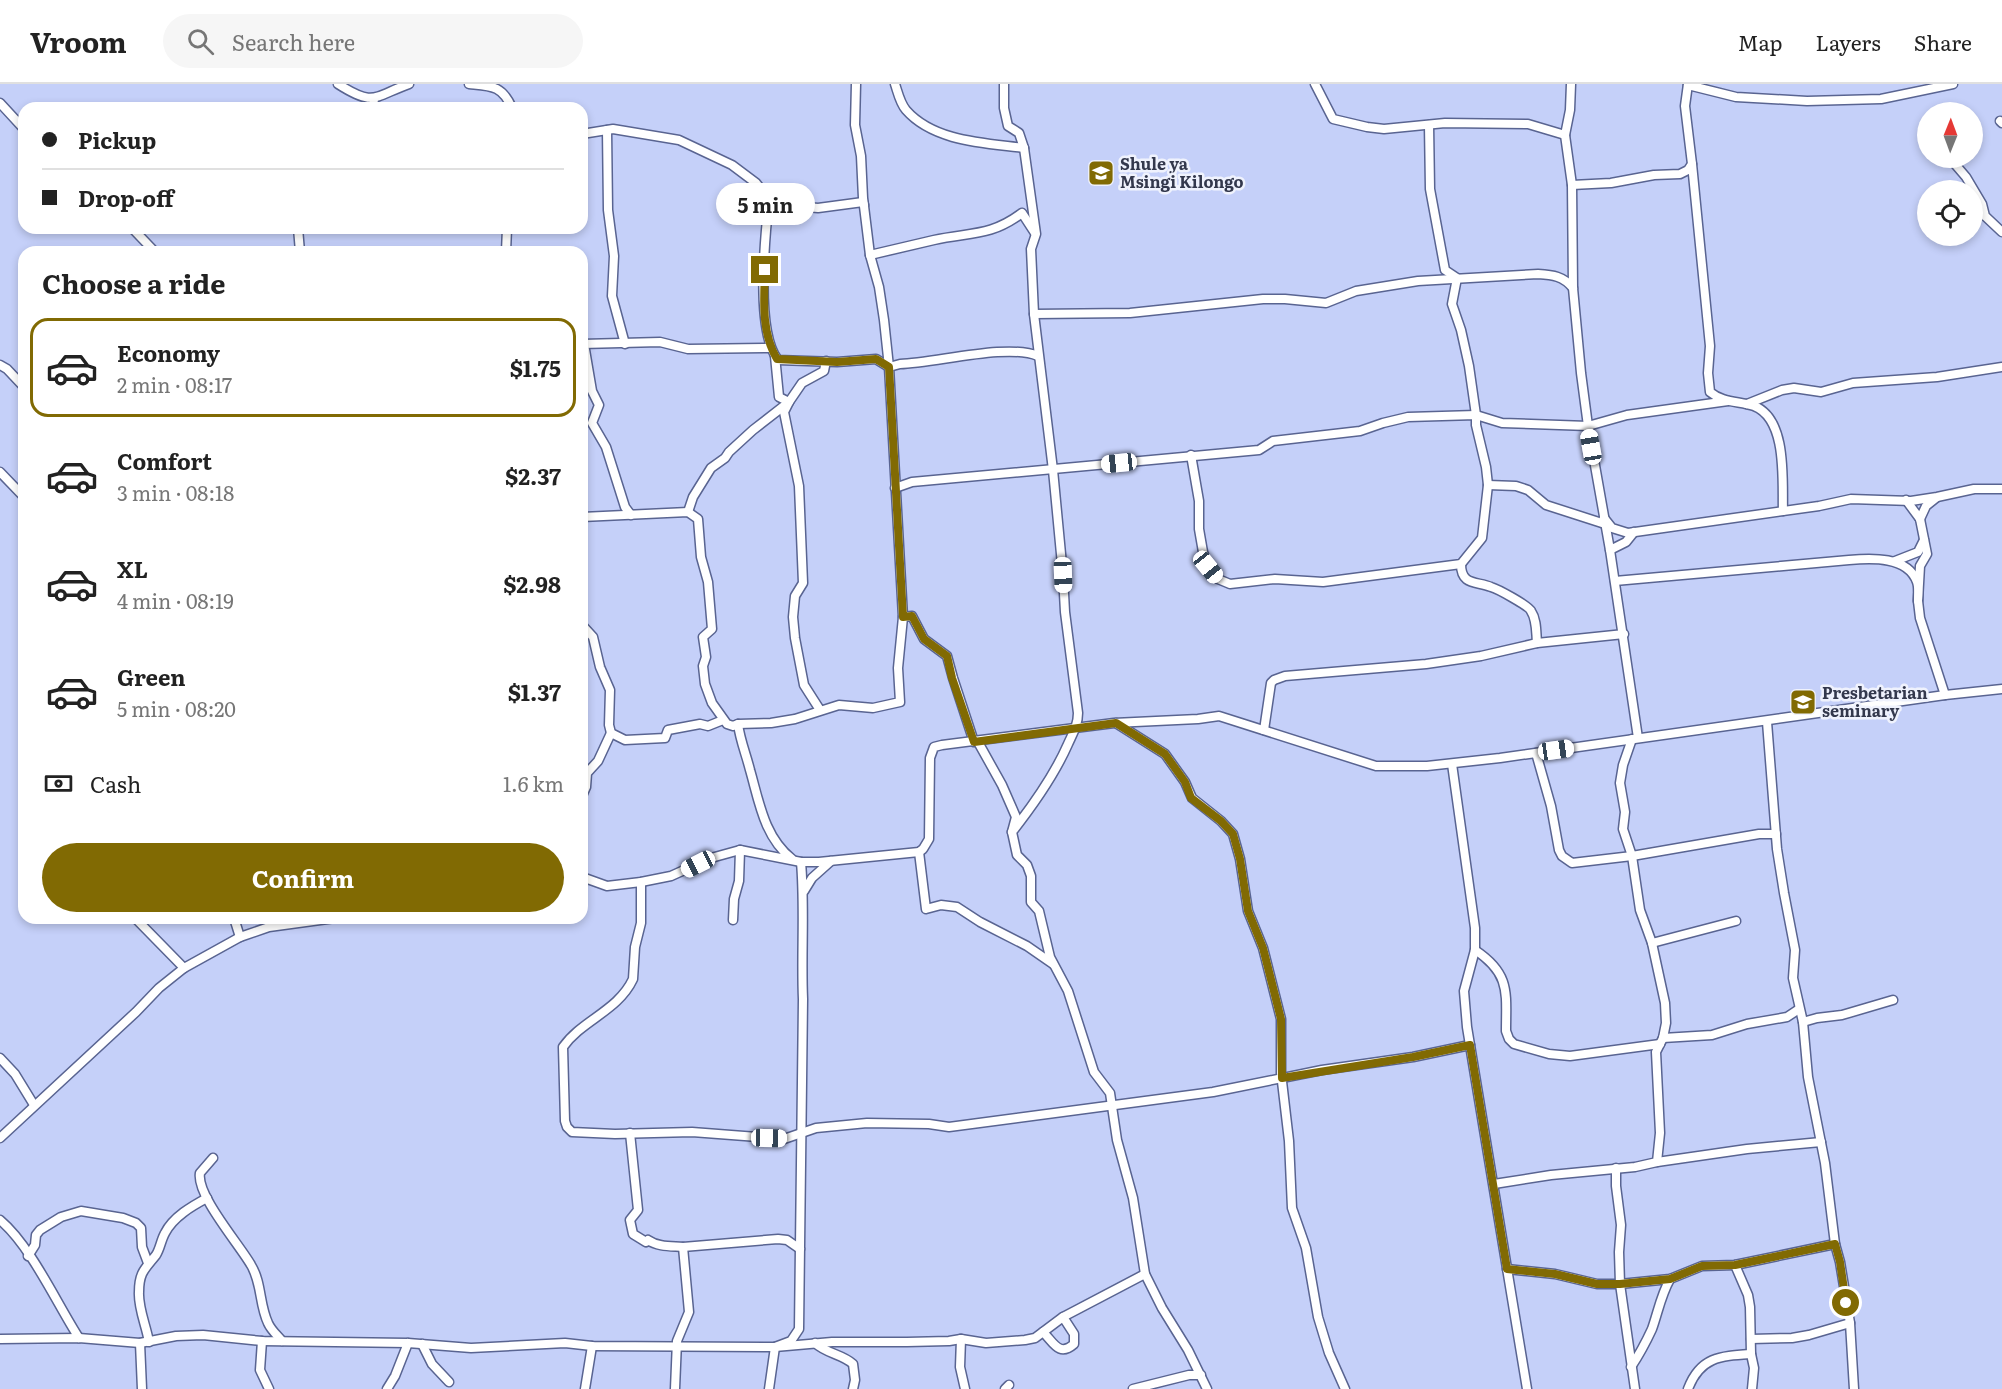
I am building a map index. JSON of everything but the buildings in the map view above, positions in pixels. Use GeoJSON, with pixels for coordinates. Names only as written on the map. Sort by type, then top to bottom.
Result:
{"type":"FeatureCollection","features":[{"type":"Feature","properties":{"kind":"street"},"geometry":{"type":"LineString","coordinates":[[338,84],[359,97],[374,98],[409,84]]}},
{"type":"Feature","properties":{"kind":"street"},"geometry":{"type":"LineString","coordinates":[[469,84],[503,88],[509,102]]}},
{"type":"Feature","properties":{"kind":"street"},"geometry":{"type":"LineString","coordinates":[[588,517],[688,512],[695,515],[700,524],[701,557],[710,594],[712,629],[703,637],[706,657],[703,666],[704,676],[712,703],[723,720],[733,726],[771,723],[839,705],[873,708],[900,702],[898,668],[903,617],[889,367],[881,298],[870,255],[864,205],[861,156],[855,125],[856,84]]}},
{"type":"Feature","properties":{"kind":"street"},"geometry":{"type":"LineString","coordinates":[[895,84],[907,111],[940,133],[973,141],[1024,148]]}},
{"type":"Feature","properties":{"kind":"street"},"geometry":{"type":"LineString","coordinates":[[1004,84],[1004,108],[1008,126],[1019,133],[1024,148],[1036,234],[1031,249],[1034,314],[1053,470],[1065,612],[1078,713],[1076,728],[1061,761],[1037,800],[1012,832]]}},
{"type":"Feature","properties":{"kind":"street"},"geometry":{"type":"LineString","coordinates":[[1315,84],[1328,114],[1336,120],[1367,127],[1384,129],[1475,122],[1528,124],[1565,135]]}},
{"type":"Feature","properties":{"kind":"street"},"geometry":{"type":"LineString","coordinates":[[1571,84],[1570,110],[1565,135],[1572,185],[1573,288],[1588,426],[1624,634],[1635,739],[1623,765],[1620,783],[1625,812],[1623,833],[1632,856],[1642,919],[1652,943],[1665,1003],[1666,1023],[1656,1052],[1660,1133],[1657,1162]]}},
{"type":"Feature","properties":{"kind":"street"},"geometry":{"type":"LineString","coordinates":[[1783,511],[1780,438],[1767,416],[1757,407],[1715,396],[1710,392],[1708,384],[1710,346],[1685,106],[1688,84],[1736,97],[1808,101],[1881,99],[1953,84]]}},
{"type":"Feature","properties":{"kind":"street"},"geometry":{"type":"LineString","coordinates":[[374,98],[374,102]]}},
{"type":"Feature","properties":{"kind":"street"},"geometry":{"type":"LineString","coordinates":[[0,103],[18,122]]}},
{"type":"Feature","properties":{"kind":"street"},"geometry":{"type":"LineString","coordinates":[[1429,125],[1430,189],[1440,250],[1445,270],[1457,278]]}},
{"type":"Feature","properties":{"kind":"street"},"geometry":{"type":"LineString","coordinates":[[588,133],[613,129],[679,140],[717,157],[750,178],[773,204],[818,208],[863,202],[864,205]]}},
{"type":"Feature","properties":{"kind":"street"},"geometry":{"type":"LineString","coordinates":[[607,130],[608,210],[614,256],[612,296],[625,344]]}},
{"type":"Feature","properties":{"kind":"street"},"geometry":{"type":"LineString","coordinates":[[1572,185],[1611,183],[1654,175],[1680,174],[1688,170],[1692,164]]}},
{"type":"Feature","properties":{"kind":"street"},"geometry":{"type":"LineString","coordinates":[[1958,168],[1982,204],[1985,216],[2002,232]]}},
{"type":"Feature","properties":{"kind":"street"},"geometry":{"type":"LineString","coordinates":[[1680,174],[1694,182]]}},
{"type":"Feature","properties":{"kind":"street"},"geometry":{"type":"LineString","coordinates":[[769,199],[765,239],[765,311],[779,397],[789,402]]}},
{"type":"Feature","properties":{"kind":"street"},"geometry":{"type":"LineString","coordinates":[[870,255],[935,240],[990,231],[1005,225],[1022,213],[1036,234]]}},
{"type":"Feature","properties":{"kind":"street"},"geometry":{"type":"LineString","coordinates":[[138,234],[149,246]]}},
{"type":"Feature","properties":{"kind":"street"},"geometry":{"type":"LineString","coordinates":[[1034,314],[1130,313],[1263,299],[1326,303],[1356,291],[1418,281],[1538,274],[1556,275],[1573,288]]}},
{"type":"Feature","properties":{"kind":"street"},"geometry":{"type":"LineString","coordinates":[[1191,455],[1199,501],[1199,529],[1203,552],[1208,567],[1218,579],[1230,584],[1275,579],[1323,582],[1461,564],[1482,538],[1488,485],[1461,330],[1452,304],[1457,278]]}},
{"type":"Feature","properties":{"kind":"street"},"geometry":{"type":"LineString","coordinates":[[588,344],[660,342],[688,349],[773,352],[780,360],[876,359],[889,367],[1005,352],[1029,353],[1038,356]]}},
{"type":"Feature","properties":{"kind":"street"},"geometry":{"type":"LineString","coordinates":[[820,710],[804,685],[793,628],[795,596],[803,583],[797,475],[791,457],[788,423],[784,412],[802,383],[824,371],[826,361]]}},
{"type":"Feature","properties":{"kind":"street"},"geometry":{"type":"LineString","coordinates":[[0,365],[18,381]]}},
{"type":"Feature","properties":{"kind":"street"},"geometry":{"type":"LineString","coordinates":[[1746,405],[1782,390],[1794,388],[1821,392],[1853,383],[1937,377],[2002,367]]}},
{"type":"Feature","properties":{"kind":"street"},"geometry":{"type":"LineString","coordinates":[[588,370],[592,391],[599,405],[592,423],[606,447],[625,507],[631,515]]}},
{"type":"Feature","properties":{"kind":"street"},"geometry":{"type":"LineString","coordinates":[[895,488],[912,482],[1258,450],[1273,441],[1360,431],[1408,417],[1476,415],[1502,423],[1588,426],[1627,416],[1728,401]]}},
{"type":"Feature","properties":{"kind":"street"},"geometry":{"type":"LineString","coordinates":[[688,512],[693,497],[711,468],[725,458],[753,430],[789,402]]}},
{"type":"Feature","properties":{"kind":"street"},"geometry":{"type":"LineString","coordinates":[[0,472],[18,491]]}},
{"type":"Feature","properties":{"kind":"street"},"geometry":{"type":"LineString","coordinates":[[1488,485],[1516,486],[1528,490],[1546,505],[1604,521],[1618,531],[1634,532],[1851,499],[1937,498],[1974,489],[2002,489]]}},
{"type":"Feature","properties":{"kind":"street"},"geometry":{"type":"LineString","coordinates":[[1920,519],[1926,506],[1937,498]]}},
{"type":"Feature","properties":{"kind":"street"},"geometry":{"type":"LineString","coordinates":[[1906,500],[1920,519],[1927,554],[1920,566],[1918,601]]}},
{"type":"Feature","properties":{"kind":"street"},"geometry":{"type":"LineString","coordinates":[[1610,550],[1626,542],[1634,532]]}},
{"type":"Feature","properties":{"kind":"street"},"geometry":{"type":"LineString","coordinates":[[1615,581],[1859,559],[1895,561],[1918,552],[1924,540]]}},
{"type":"Feature","properties":{"kind":"street"},"geometry":{"type":"LineString","coordinates":[[1895,561],[1918,582],[1920,618],[1945,695]]}},
{"type":"Feature","properties":{"kind":"street"},"geometry":{"type":"LineString","coordinates":[[1461,564],[1462,573],[1468,580],[1483,586],[1490,586],[1530,608],[1535,619],[1537,643]]}},
{"type":"Feature","properties":{"kind":"street"},"geometry":{"type":"LineString","coordinates":[[903,617],[912,616],[924,639],[947,656],[952,678],[976,742],[1002,785],[1016,817],[1012,832],[1017,855],[1027,865],[1031,876],[1031,902],[1039,911],[1044,937],[1054,965],[1068,991],[1094,1072],[1110,1093],[1119,1149],[1133,1198],[1145,1274],[1207,1389]]}},
{"type":"Feature","properties":{"kind":"street"},"geometry":{"type":"LineString","coordinates":[[588,631],[594,637],[600,667],[610,690],[609,725],[611,733],[598,761],[588,772]]}},
{"type":"Feature","properties":{"kind":"street"},"geometry":{"type":"LineString","coordinates":[[1264,730],[1271,683],[1278,678],[1345,669],[1426,664],[1480,656],[1537,643],[1624,634]]}},
{"type":"Feature","properties":{"kind":"street"},"geometry":{"type":"LineString","coordinates":[[588,879],[607,886],[641,882],[671,876],[711,858],[740,850],[798,862],[919,852],[929,839],[929,759],[934,747],[942,745],[1116,723],[1219,716],[1376,765],[1421,766],[1536,753],[1945,695],[2002,689]]}},
{"type":"Feature","properties":{"kind":"street"},"geometry":{"type":"LineString","coordinates":[[611,733],[625,740],[658,739],[665,738],[668,730],[700,724],[708,726],[723,720]]}},
{"type":"Feature","properties":{"kind":"street"},"geometry":{"type":"LineString","coordinates":[[1767,722],[1776,834],[1795,950],[1793,978],[1803,1022],[1808,1077],[1825,1163],[1835,1244],[1850,1323],[1854,1389]]}},
{"type":"Feature","properties":{"kind":"street"},"geometry":{"type":"LineString","coordinates":[[1116,723],[1165,754],[1185,782],[1191,798],[1221,821],[1233,834],[1240,859],[1248,911],[1263,948],[1281,1019],[1282,1078],[1290,1141],[1292,1209],[1306,1248],[1318,1317],[1329,1353],[1345,1389]]}},
{"type":"Feature","properties":{"kind":"street"},"geometry":{"type":"LineString","coordinates":[[738,724],[761,812],[779,846],[798,862],[803,894],[799,1329],[791,1341],[775,1347]]}},
{"type":"Feature","properties":{"kind":"street"},"geometry":{"type":"LineString","coordinates":[[1536,753],[1551,806],[1557,843],[1562,856],[1572,863],[1632,856],[1740,837],[1776,834]]}},
{"type":"Feature","properties":{"kind":"street"},"geometry":{"type":"LineString","coordinates":[[1452,764],[1473,912],[1475,950],[1464,991],[1470,1045],[1527,1389]]}},
{"type":"Feature","properties":{"kind":"street"},"geometry":{"type":"LineString","coordinates":[[733,920],[734,899],[739,881],[740,850]]}},
{"type":"Feature","properties":{"kind":"street"},"geometry":{"type":"LineString","coordinates":[[919,852],[927,909],[941,905],[957,908],[1027,946],[1054,965]]}},
{"type":"Feature","properties":{"kind":"street"},"geometry":{"type":"LineString","coordinates":[[803,894],[812,878],[831,861]]}},
{"type":"Feature","properties":{"kind":"street"},"geometry":{"type":"LineString","coordinates":[[641,882],[641,923],[637,935],[633,979],[614,1005],[569,1040],[562,1051],[565,1121],[572,1132],[587,1134],[692,1132],[784,1139],[816,1128],[867,1123],[949,1127],[1213,1092],[1470,1045]]}},
{"type":"Feature","properties":{"kind":"street"},"geometry":{"type":"LineString","coordinates":[[1652,943],[1736,921]]}},
{"type":"Feature","properties":{"kind":"street"},"geometry":{"type":"LineString","coordinates":[[141,924],[184,968]]}},
{"type":"Feature","properties":{"kind":"street"},"geometry":{"type":"LineString","coordinates":[[236,924],[240,937]]}},
{"type":"Feature","properties":{"kind":"street"},"geometry":{"type":"LineString","coordinates":[[0,1138],[159,988],[184,968],[240,937],[269,927],[291,924]]}},
{"type":"Feature","properties":{"kind":"street"},"geometry":{"type":"LineString","coordinates":[[1475,950],[1489,962],[1504,981],[1506,1032],[1509,1039],[1514,1044],[1549,1054],[1570,1056],[1712,1035],[1747,1024],[1787,1017],[1800,1009]]}},
{"type":"Feature","properties":{"kind":"street"},"geometry":{"type":"LineString","coordinates":[[1803,1022],[1817,1018],[1842,1016],[1893,1000]]}},
{"type":"Feature","properties":{"kind":"street"},"geometry":{"type":"LineString","coordinates":[[0,1058],[15,1074],[34,1105]]}},
{"type":"Feature","properties":{"kind":"street"},"geometry":{"type":"LineString","coordinates":[[630,1132],[638,1210],[630,1220],[633,1234],[646,1242],[648,1240],[655,1244],[683,1247],[769,1239],[787,1240],[800,1249]]}},
{"type":"Feature","properties":{"kind":"street"},"geometry":{"type":"LineString","coordinates":[[1494,1184],[1747,1149],[1821,1142]]}},
{"type":"Feature","properties":{"kind":"street"},"geometry":{"type":"LineString","coordinates":[[213,1158],[200,1173],[200,1183],[207,1198],[252,1265],[268,1322],[282,1341]]}},
{"type":"Feature","properties":{"kind":"street"},"geometry":{"type":"LineString","coordinates":[[1616,1168],[1621,1225],[1620,1284],[1635,1389]]}},
{"type":"Feature","properties":{"kind":"street"},"geometry":{"type":"LineString","coordinates":[[142,1389],[144,1317],[139,1303],[139,1291],[142,1270],[158,1252],[169,1227],[192,1206],[207,1198]]}},
{"type":"Feature","properties":{"kind":"street"},"geometry":{"type":"LineString","coordinates":[[28,1256],[40,1230],[61,1217],[81,1211],[123,1218],[136,1224],[141,1230],[142,1247],[148,1263]]}},
{"type":"Feature","properties":{"kind":"street"},"geometry":{"type":"LineString","coordinates":[[0,1220],[13,1232],[79,1338]]}},
{"type":"Feature","properties":{"kind":"street"},"geometry":{"type":"LineString","coordinates":[[787,1240],[800,1230]]}},
{"type":"Feature","properties":{"kind":"street"},"geometry":{"type":"LineString","coordinates":[[1507,1269],[1555,1274],[1597,1284],[1620,1284],[1670,1279],[1702,1266],[1735,1265],[1835,1244]]}},
{"type":"Feature","properties":{"kind":"street"},"geometry":{"type":"LineString","coordinates":[[675,1389],[677,1346],[689,1312],[683,1247]]}},
{"type":"Feature","properties":{"kind":"street"},"geometry":{"type":"LineString","coordinates":[[1735,1265],[1748,1295],[1751,1354],[1754,1368],[1752,1389]]}},
{"type":"Feature","properties":{"kind":"street"},"geometry":{"type":"LineString","coordinates":[[0,1339],[79,1338],[144,1342],[186,1335],[262,1341],[408,1343],[471,1348],[565,1343],[592,1346],[775,1347],[813,1343],[961,1339],[986,1343],[1035,1338],[1063,1317],[1145,1274]]}},
{"type":"Feature","properties":{"kind":"street"},"geometry":{"type":"LineString","coordinates":[[1631,1367],[1653,1326],[1662,1294],[1670,1279]]}},
{"type":"Feature","properties":{"kind":"street"},"geometry":{"type":"LineString","coordinates":[[1043,1332],[1057,1348],[1063,1350],[1070,1347],[1075,1342],[1075,1337],[1063,1317]]}},
{"type":"Feature","properties":{"kind":"street"},"geometry":{"type":"LineString","coordinates":[[1750,1339],[1792,1338],[1850,1323]]}},
{"type":"Feature","properties":{"kind":"street"},"geometry":{"type":"LineString","coordinates":[[799,1329],[813,1343],[853,1364],[855,1380],[853,1389]]}},
{"type":"Feature","properties":{"kind":"street"},"geometry":{"type":"LineString","coordinates":[[961,1339],[960,1367],[965,1389]]}},
{"type":"Feature","properties":{"kind":"street"},"geometry":{"type":"LineString","coordinates":[[262,1341],[260,1370],[269,1389]]}},
{"type":"Feature","properties":{"kind":"street"},"geometry":{"type":"LineString","coordinates":[[387,1389],[395,1376],[408,1343]]}},
{"type":"Feature","properties":{"kind":"street"},"geometry":{"type":"LineString","coordinates":[[422,1344],[432,1364],[448,1382]]}},
{"type":"Feature","properties":{"kind":"street"},"geometry":{"type":"LineString","coordinates":[[585,1389],[592,1346]]}},
{"type":"Feature","properties":{"kind":"street"},"geometry":{"type":"LineString","coordinates":[[769,1389],[775,1347]]}},
{"type":"Feature","properties":{"kind":"street"},"geometry":{"type":"LineString","coordinates":[[1688,1389],[1692,1378],[1701,1367],[1713,1359],[1726,1355],[1751,1354]]}},
{"type":"Feature","properties":{"kind":"street"},"geometry":{"type":"LineString","coordinates":[[1133,1389],[1189,1375],[1201,1375]]}},
{"type":"Feature","properties":{"kind":"place","name":"Shule ya Msingi Kilongo"},"geometry":{"type":"Point","coordinates":[1101,173]}},
{"type":"Feature","properties":{"kind":"place","name":"Presbetarian seminary"},"geometry":{"type":"Point","coordinates":[1803,702]}},
{"type":"Feature","properties":{"kind":"route"},"geometry":{"type":"LineString","coordinates":[[765,270],[765,320],[771,348],[777,359],[837,362],[876,359],[889,367],[903,617],[911,615],[924,639],[947,656],[952,678],[974,742],[1116,723],[1165,754],[1187,785],[1191,798],[1221,821],[1233,834],[1240,859],[1248,911],[1263,948],[1281,1019],[1282,1078],[1413,1057],[1470,1045],[1507,1269],[1555,1274],[1597,1284],[1634,1283],[1670,1279],[1702,1266],[1735,1265],[1835,1244],[1846,1303]]}}]}
